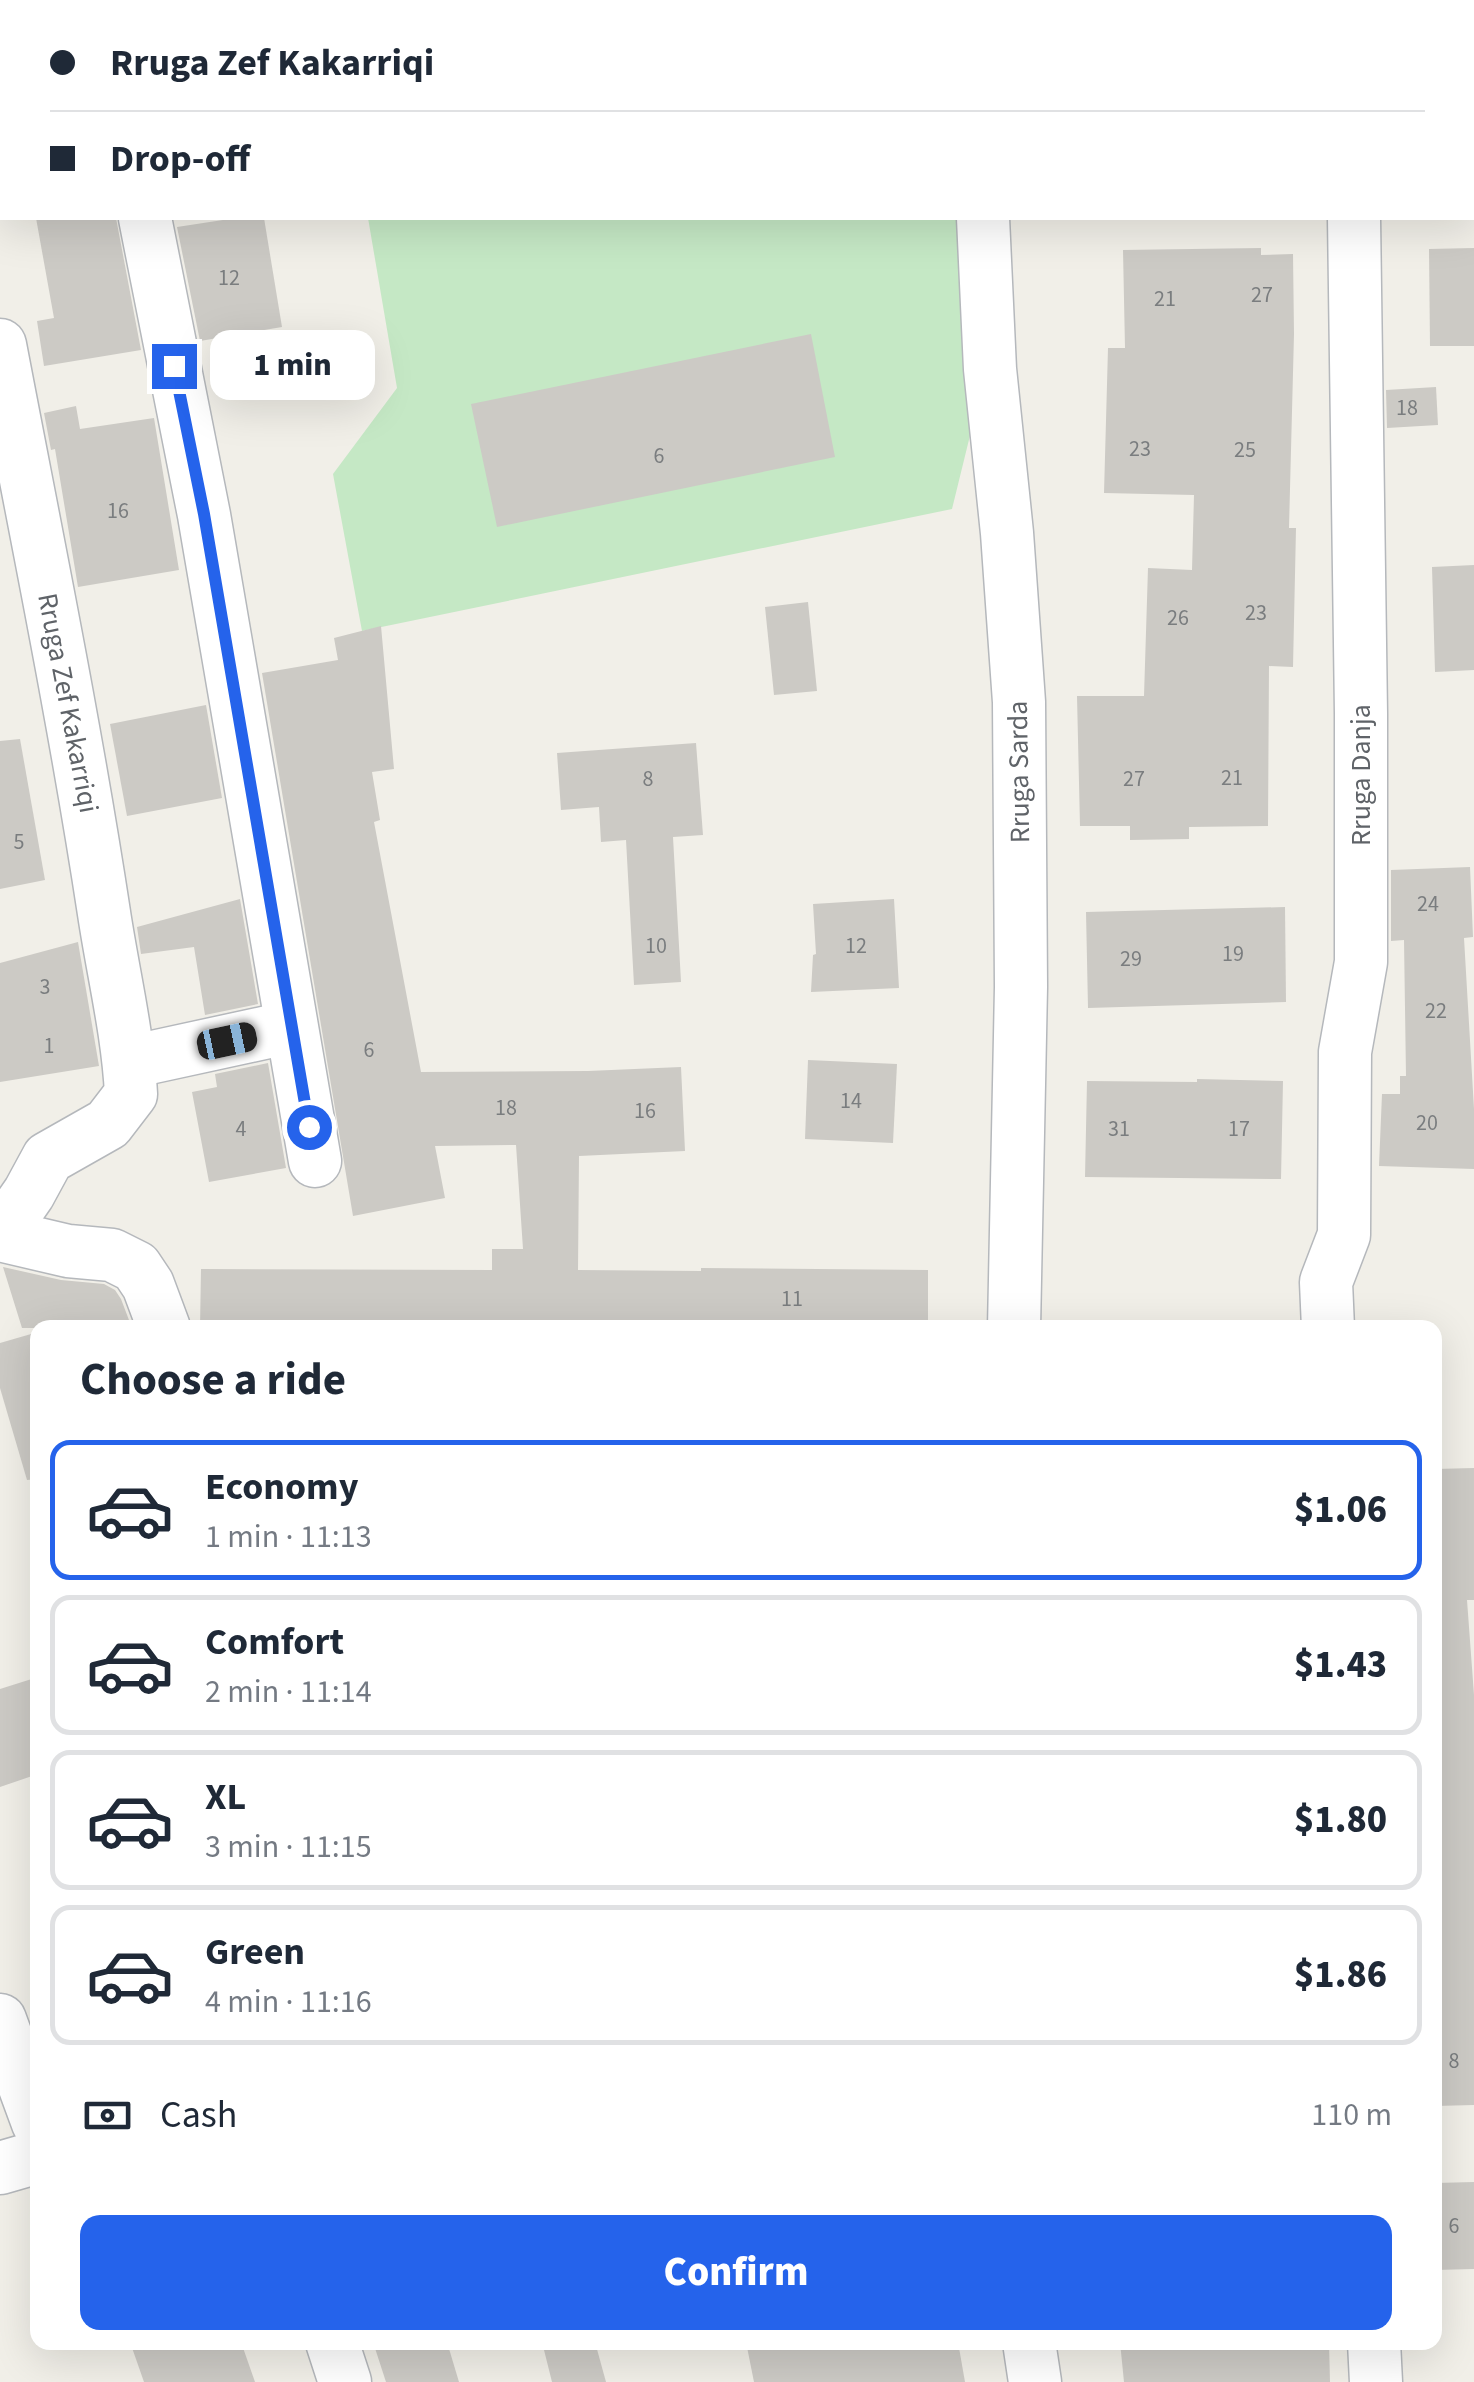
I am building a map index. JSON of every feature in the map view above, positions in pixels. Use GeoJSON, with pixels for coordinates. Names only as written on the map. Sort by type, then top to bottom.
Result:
{"type":"FeatureCollection","features":[{"type":"Feature","properties":{"kind":"street"},"geometry":{"type":"LineString","coordinates":[[145,220],[204,514],[315,1161]]}},
{"type":"Feature","properties":{"kind":"street","name":"Rruga Sarda"},"geometry":{"type":"LineString","coordinates":[[984,220],[990,369],[1019,702],[1021,986],[1014,1320]]}},
{"type":"Feature","properties":{"kind":"street","name":"Rruga Danja"},"geometry":{"type":"LineString","coordinates":[[1328,1320],[1326,1282],[1344,1235],[1344,1052],[1361,962],[1354,220]]}},
{"type":"Feature","properties":{"kind":"street","name":"Rruga Zef Kakarriqi"},"geometry":{"type":"LineString","coordinates":[[0,345],[92,835],[132,1094],[108,1124],[48,1158],[0,1235]]}},
{"type":"Feature","properties":{"kind":"street"},"geometry":{"type":"LineString","coordinates":[[130,1062],[292,1027]]}},
{"type":"Feature","properties":{"kind":"street"},"geometry":{"type":"LineString","coordinates":[[0,1235],[68,1251],[112,1255],[136,1268],[148,1286],[161,1320]]}},
{"type":"Feature","properties":{"kind":"street"},"geometry":{"type":"LineString","coordinates":[[0,2020],[30,2101]]}},
{"type":"Feature","properties":{"kind":"street"},"geometry":{"type":"LineString","coordinates":[[0,2168],[30,2160]]}},
{"type":"Feature","properties":{"kind":"street"},"geometry":{"type":"LineString","coordinates":[[335,2350],[345,2382]]}},
{"type":"Feature","properties":{"kind":"street"},"geometry":{"type":"LineString","coordinates":[[1030,2350],[1035,2382]]}},
{"type":"Feature","properties":{"kind":"street"},"geometry":{"type":"LineString","coordinates":[[1374,2350],[1376,2382]]}},
{"type":"Feature","properties":{"kind":"green space"},"geometry":{"type":"Polygon","coordinates":[[[368,220],[971,220],[977,407],[952,509],[362,631],[333,474],[397,388],[368,220]]]}},
{"type":"Feature","properties":{"kind":"building"},"geometry":{"type":"Polygon","coordinates":[[[36,220],[116,220],[141,350],[44,366],[37,321],[54,318],[36,220]]]}},
{"type":"Feature","properties":{"kind":"building"},"geometry":{"type":"Polygon","coordinates":[[[223,220],[264,220],[282,327],[200,341],[177,227],[223,220]]]}},
{"type":"Feature","properties":{"kind":"building"},"geometry":{"type":"Polygon","coordinates":[[[1261,248],[1261,255],[1293,254],[1294,334],[1289,528],[1296,528],[1293,667],[1269,666],[1268,826],[1189,827],[1189,839],[1130,840],[1130,826],[1080,826],[1077,696],[1144,696],[1148,568],[1192,570],[1194,495],[1104,493],[1108,348],[1125,348],[1123,250],[1261,248]]]}},
{"type":"Feature","properties":{"kind":"building"},"geometry":{"type":"Polygon","coordinates":[[[1474,248],[1474,346],[1430,346],[1429,249],[1474,248]]]}},
{"type":"Feature","properties":{"kind":"building"},"geometry":{"type":"Polygon","coordinates":[[[811,334],[835,457],[497,527],[471,404],[811,334]]]}},
{"type":"Feature","properties":{"kind":"building"},"geometry":{"type":"Polygon","coordinates":[[[1436,387],[1438,425],[1387,428],[1386,390],[1436,387]]]}},
{"type":"Feature","properties":{"kind":"building"},"geometry":{"type":"Polygon","coordinates":[[[76,406],[80,429],[154,418],[179,570],[78,587],[55,449],[51,450],[44,413],[76,406]]]}},
{"type":"Feature","properties":{"kind":"building"},"geometry":{"type":"Polygon","coordinates":[[[1474,565],[1474,670],[1435,672],[1432,567],[1474,565]]]}},
{"type":"Feature","properties":{"kind":"building"},"geometry":{"type":"Polygon","coordinates":[[[808,602],[817,691],[774,695],[765,607],[808,602]]]}},
{"type":"Feature","properties":{"kind":"building"},"geometry":{"type":"Polygon","coordinates":[[[381,626],[394,769],[372,772],[380,820],[374,822],[421,1072],[681,1067],[685,1151],[579,1156],[578,1270],[928,1270],[928,1320],[200,1320],[201,1269],[492,1270],[492,1249],[523,1249],[516,1145],[435,1146],[445,1198],[353,1216],[262,673],[338,660],[334,638],[381,626]]]}},
{"type":"Feature","properties":{"kind":"building"},"geometry":{"type":"Polygon","coordinates":[[[206,705],[222,798],[127,816],[110,724],[206,705]]]}},
{"type":"Feature","properties":{"kind":"building"},"geometry":{"type":"Polygon","coordinates":[[[20,739],[45,880],[0,889],[0,741],[20,739]]]}},
{"type":"Feature","properties":{"kind":"building"},"geometry":{"type":"Polygon","coordinates":[[[696,743],[703,835],[673,837],[681,982],[634,985],[626,840],[601,842],[599,807],[561,810],[557,753],[696,743]]]}},
{"type":"Feature","properties":{"kind":"building"},"geometry":{"type":"Polygon","coordinates":[[[1470,867],[1473,937],[1464,938],[1474,1169],[1379,1166],[1382,1094],[1400,1094],[1400,1076],[1406,1076],[1404,940],[1391,941],[1391,870],[1470,867]]]}},
{"type":"Feature","properties":{"kind":"building"},"geometry":{"type":"Polygon","coordinates":[[[240,899],[258,1004],[205,1015],[194,947],[141,954],[137,927],[240,899]]]}},
{"type":"Feature","properties":{"kind":"building"},"geometry":{"type":"Polygon","coordinates":[[[894,899],[899,988],[811,992],[816,954],[813,904],[894,899]]]}},
{"type":"Feature","properties":{"kind":"building"},"geometry":{"type":"Polygon","coordinates":[[[1285,907],[1286,1002],[1088,1008],[1086,912],[1285,907]]]}},
{"type":"Feature","properties":{"kind":"building"},"geometry":{"type":"Polygon","coordinates":[[[78,942],[99,1066],[0,1082],[0,963],[78,942]]]}},
{"type":"Feature","properties":{"kind":"building"},"geometry":{"type":"Polygon","coordinates":[[[808,1060],[897,1064],[893,1143],[805,1139],[808,1060]]]}},
{"type":"Feature","properties":{"kind":"building"},"geometry":{"type":"Polygon","coordinates":[[[268,1063],[286,1168],[209,1182],[192,1092],[217,1087],[215,1074],[268,1063]]]}},
{"type":"Feature","properties":{"kind":"building"},"geometry":{"type":"Polygon","coordinates":[[[1087,1081],[1283,1081],[1281,1179],[1085,1177],[1087,1081]]]}},
{"type":"Feature","properties":{"kind":"building"},"geometry":{"type":"Polygon","coordinates":[[[3,1267],[61,1280],[104,1284],[115,1290],[129,1320],[30,1320],[30,1328],[22,1328],[3,1267]]]}},
{"type":"Feature","properties":{"kind":"building"},"geometry":{"type":"Polygon","coordinates":[[[30,1334],[30,1480],[0,1388],[0,1343],[30,1334]]]}},
{"type":"Feature","properties":{"kind":"building"},"geometry":{"type":"Polygon","coordinates":[[[1474,1468],[1474,1600],[1467,1600],[1474,1695],[1474,2105],[1442,2106],[1442,1469],[1474,1468]]]}},
{"type":"Feature","properties":{"kind":"building"},"geometry":{"type":"Polygon","coordinates":[[[30,1680],[30,1777],[0,1787],[0,1689],[30,1680]]]}},
{"type":"Feature","properties":{"kind":"building"},"geometry":{"type":"Polygon","coordinates":[[[1474,2182],[1474,2269],[1442,2270],[1442,2183],[1474,2182]]]}},
{"type":"Feature","properties":{"kind":"building"},"geometry":{"type":"Polygon","coordinates":[[[133,2350],[244,2350],[255,2382],[144,2382],[133,2350]]]}},
{"type":"Feature","properties":{"kind":"building"},"geometry":{"type":"Polygon","coordinates":[[[376,2350],[449,2350],[459,2382],[386,2382],[376,2350]]]}},
{"type":"Feature","properties":{"kind":"building"},"geometry":{"type":"Polygon","coordinates":[[[544,2350],[597,2350],[606,2382],[552,2382],[544,2350]]]}},
{"type":"Feature","properties":{"kind":"building"},"geometry":{"type":"Polygon","coordinates":[[[748,2350],[959,2350],[965,2382],[754,2382],[748,2350]]]}},
{"type":"Feature","properties":{"kind":"building"},"geometry":{"type":"Polygon","coordinates":[[[1121,2350],[1329,2350],[1330,2382],[1124,2382],[1121,2350]]]}},
{"type":"Feature","properties":{"kind":"route"},"geometry":{"type":"LineString","coordinates":[[174,366],[204,514],[309,1127]]}}]}
